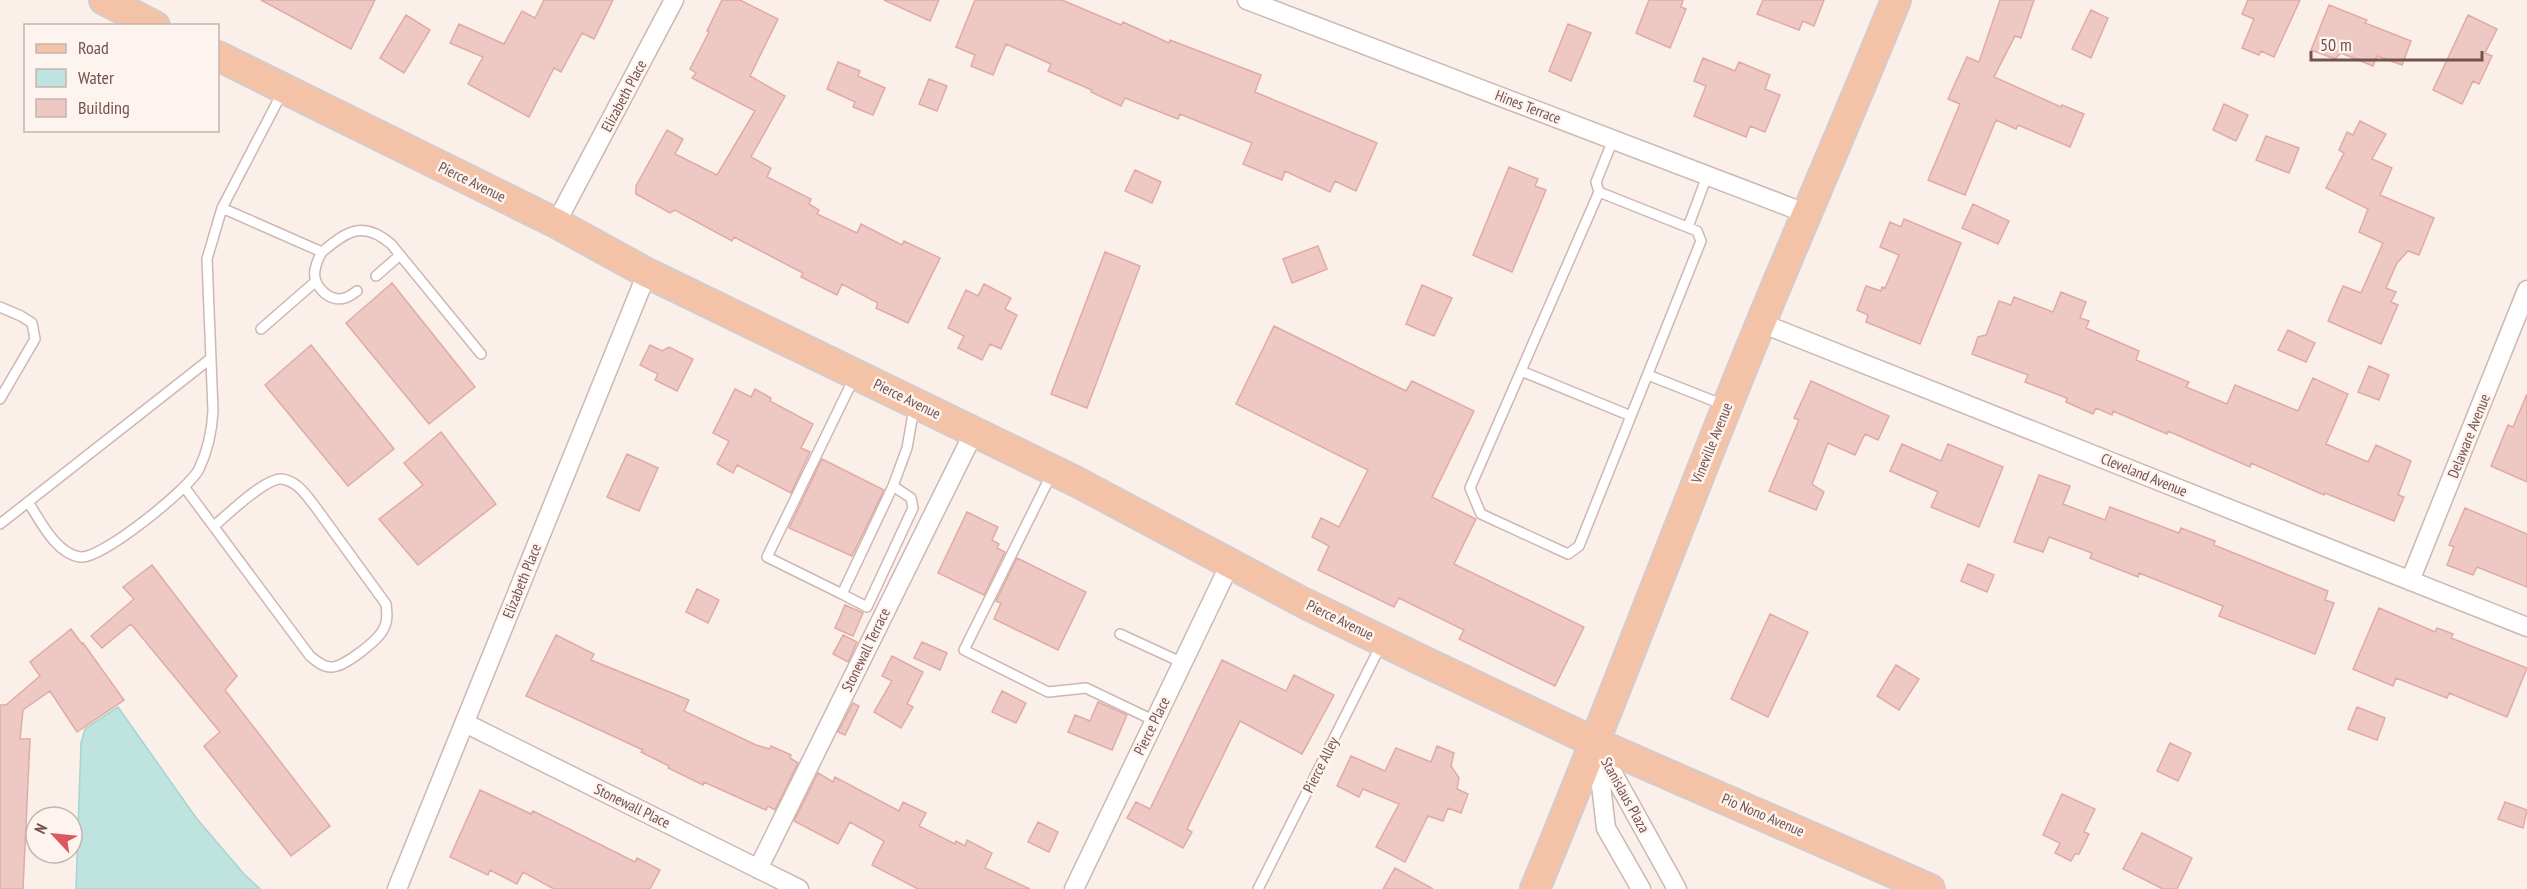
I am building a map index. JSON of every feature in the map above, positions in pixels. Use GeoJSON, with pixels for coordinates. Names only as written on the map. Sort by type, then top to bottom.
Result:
{"type":"FeatureCollection","features":[{"type":"Feature","properties":{"kind":"main road"},"geometry":{"type":"LineString","coordinates":[[104,0],[151,24]]}},
{"type":"Feature","properties":{"kind":"main road","name":"Vineville Avenue"},"geometry":{"type":"LineString","coordinates":[[1535,889],[1596,743],[1727,406],[1896,0]]}},
{"type":"Feature","properties":{"kind":"main road","name":"Pierce Avenue"},"geometry":{"type":"LineString","coordinates":[[219,56],[556,223],[647,273],[1053,471],[1383,641],[1596,743]]}},
{"type":"Feature","properties":{"kind":"main road","name":"Pio Nono Avenue"},"geometry":{"type":"LineString","coordinates":[[1596,743],[1846,850],[1930,889]]}},
{"type":"Feature","properties":{"kind":"street","name":"Elizabeth Place"},"geometry":{"type":"LineString","coordinates":[[556,223],[675,0]]}},
{"type":"Feature","properties":{"kind":"street","name":"Hines Terrace"},"geometry":{"type":"LineString","coordinates":[[1247,0],[1808,214]]}},
{"type":"Feature","properties":{"kind":"street","name":"Elizabeth Place"},"geometry":{"type":"LineString","coordinates":[[397,889],[647,273]]}},
{"type":"Feature","properties":{"kind":"street","name":"Delaware Avenue"},"geometry":{"type":"LineString","coordinates":[[2410,581],[2527,291]]}},
{"type":"Feature","properties":{"kind":"street","name":"Cleveland Avenue"},"geometry":{"type":"LineString","coordinates":[[1761,323],[2527,627]]}},
{"type":"Feature","properties":{"kind":"street","name":"Stonewall Terrace"},"geometry":{"type":"LineString","coordinates":[[758,869],[974,432]]}},
{"type":"Feature","properties":{"kind":"street","name":"Pierce Place"},"geometry":{"type":"LineString","coordinates":[[1074,889],[1230,564]]}},
{"type":"Feature","properties":{"kind":"street","name":"Stonewall Place"},"geometry":{"type":"LineString","coordinates":[[465,723],[799,889]]}},
{"type":"Feature","properties":{"kind":"street","name":"Stanislaus Plaza"},"geometry":{"type":"LineString","coordinates":[[1596,743],[1606,828],[1641,889]]}},
{"type":"Feature","properties":{"kind":"street","name":"Stanislaus Plaza"},"geometry":{"type":"LineString","coordinates":[[1596,743],[1677,889]]}},
{"type":"Feature","properties":{"kind":"lane"},"geometry":{"type":"LineString","coordinates":[[28,502],[60,548],[80,557],[93,556],[112,545],[186,488],[199,470],[212,433],[207,259],[222,208],[284,89]]}},
{"type":"Feature","properties":{"kind":"lane"},"geometry":{"type":"LineString","coordinates":[[1599,192],[1697,231],[1701,242],[1579,546],[1568,554],[1481,514],[1470,488],[1599,192],[1596,182],[1613,140]]}},
{"type":"Feature","properties":{"kind":"lane"},"geometry":{"type":"LineString","coordinates":[[1688,227],[1707,176]]}},
{"type":"Feature","properties":{"kind":"lane"},"geometry":{"type":"LineString","coordinates":[[222,208],[322,252]]}},
{"type":"Feature","properties":{"kind":"lane"},"geometry":{"type":"LineString","coordinates":[[357,291],[344,299],[334,298],[322,291],[315,282],[315,270],[322,252],[351,230],[365,230],[380,235],[400,255],[481,354]]}},
{"type":"Feature","properties":{"kind":"lane"},"geometry":{"type":"LineString","coordinates":[[376,276],[400,255]]}},
{"type":"Feature","properties":{"kind":"lane"},"geometry":{"type":"LineString","coordinates":[[261,329],[315,282]]}},
{"type":"Feature","properties":{"kind":"lane"},"geometry":{"type":"LineString","coordinates":[[0,307],[32,323],[35,339],[0,399]]}},
{"type":"Feature","properties":{"kind":"lane"},"geometry":{"type":"LineString","coordinates":[[0,524],[210,359]]}},
{"type":"Feature","properties":{"kind":"lane"},"geometry":{"type":"LineString","coordinates":[[1521,371],[1631,416]]}},
{"type":"Feature","properties":{"kind":"lane"},"geometry":{"type":"LineString","coordinates":[[856,374],[767,557],[867,607],[913,508],[911,498],[893,486]]}},
{"type":"Feature","properties":{"kind":"lane"},"geometry":{"type":"LineString","coordinates":[[1648,375],[1727,406]]}},
{"type":"Feature","properties":{"kind":"lane"},"geometry":{"type":"LineString","coordinates":[[842,594],[893,486],[907,448],[915,402]]}},
{"type":"Feature","properties":{"kind":"lane"},"geometry":{"type":"LineString","coordinates":[[1053,471],[964,650],[1048,692],[1086,688],[1155,721]]}},
{"type":"Feature","properties":{"kind":"lane"},"geometry":{"type":"LineString","coordinates":[[186,488],[213,526],[309,656],[320,664],[330,668],[343,665],[376,639],[384,629],[387,616],[386,604],[303,490],[291,482],[276,479],[266,484],[213,526]]}},
{"type":"Feature","properties":{"kind":"lane"},"geometry":{"type":"LineString","coordinates":[[1120,634],[1183,663]]}},
{"type":"Feature","properties":{"kind":"lane","name":"Pierce Alley"},"geometry":{"type":"LineString","coordinates":[[1258,889],[1383,641]]}},
{"type":"Feature","properties":{"kind":"water"},"geometry":{"type":"Polygon","coordinates":[[[118,707],[197,819],[244,874],[260,889],[76,889],[77,865],[84,865],[84,805],[79,805],[81,743],[85,729],[118,707]]]}},
{"type":"Feature","properties":{"kind":"building"},"geometry":{"type":"Polygon","coordinates":[[[261,0],[375,0],[351,49],[261,0]]]}},
{"type":"Feature","properties":{"kind":"building"},"geometry":{"type":"Polygon","coordinates":[[[544,0],[613,0],[594,39],[582,33],[561,72],[554,68],[529,117],[468,84],[483,57],[450,43],[459,24],[504,44],[522,11],[535,18],[544,0]]]}},
{"type":"Feature","properties":{"kind":"building"},"geometry":{"type":"Polygon","coordinates":[[[722,0],[740,0],[778,19],[750,76],[785,96],[751,157],[771,168],[767,177],[811,199],[809,204],[819,210],[817,214],[857,233],[861,224],[902,245],[904,241],[940,258],[908,323],[876,308],[878,303],[842,284],[837,295],[801,277],[803,273],[734,237],[732,241],[675,210],[670,213],[636,194],[636,186],[667,130],[683,139],[675,154],[717,175],[755,111],[692,78],[696,73],[690,69],[722,0]]]}},
{"type":"Feature","properties":{"kind":"building"},"geometry":{"type":"Polygon","coordinates":[[[884,0],[939,0],[930,21],[884,0]]]}},
{"type":"Feature","properties":{"kind":"building"},"geometry":{"type":"Polygon","coordinates":[[[975,0],[1062,0],[1121,25],[1123,22],[1169,43],[1170,40],[1261,75],[1255,92],[1377,143],[1356,191],[1335,181],[1330,192],[1285,171],[1282,180],[1243,164],[1252,143],[1180,114],[1178,119],[1125,98],[1121,106],[1091,92],[1092,90],[1048,71],[1051,64],[1006,44],[993,75],[971,66],[975,55],[956,47],[975,0]]]}},
{"type":"Feature","properties":{"kind":"building"},"geometry":{"type":"Polygon","coordinates":[[[1649,0],[1683,0],[1681,7],[1686,9],[1670,48],[1636,33],[1649,0]]]}},
{"type":"Feature","properties":{"kind":"building"},"geometry":{"type":"Polygon","coordinates":[[[1763,0],[1824,0],[1814,26],[1803,21],[1799,30],[1757,14],[1763,0]]]}},
{"type":"Feature","properties":{"kind":"building"},"geometry":{"type":"Polygon","coordinates":[[[2000,0],[2034,0],[2021,38],[2015,36],[1994,77],[2061,107],[2062,105],[2084,114],[2070,147],[2018,125],[2016,129],[1996,120],[1965,195],[1928,180],[1960,104],[1948,99],[1967,57],[1979,62],[2000,0]]]}},
{"type":"Feature","properties":{"kind":"building"},"geometry":{"type":"Polygon","coordinates":[[[2248,0],[2300,0],[2274,57],[2261,51],[2259,55],[2242,48],[2254,19],[2242,14],[2248,0]]]}},
{"type":"Feature","properties":{"kind":"building"},"geometry":{"type":"Polygon","coordinates":[[[2329,5],[2367,20],[2365,23],[2411,41],[2402,65],[2377,56],[2373,66],[2341,53],[2335,59],[2311,50],[2329,5]]]}},
{"type":"Feature","properties":{"kind":"building"},"geometry":{"type":"Polygon","coordinates":[[[2091,10],[2108,18],[2091,58],[2072,49],[2091,10]]]}},
{"type":"Feature","properties":{"kind":"building"},"geometry":{"type":"Polygon","coordinates":[[[406,15],[430,30],[404,73],[380,58],[406,15]]]}},
{"type":"Feature","properties":{"kind":"building"},"geometry":{"type":"Polygon","coordinates":[[[2468,15],[2497,29],[2485,53],[2492,56],[2479,84],[2473,81],[2462,104],[2433,90],[2468,15]]]}},
{"type":"Feature","properties":{"kind":"building"},"geometry":{"type":"Polygon","coordinates":[[[1568,24],[1591,33],[1571,81],[1549,71],[1568,24]]]}},
{"type":"Feature","properties":{"kind":"building"},"geometry":{"type":"Polygon","coordinates":[[[1703,58],[1735,71],[1739,62],[1770,75],[1765,89],[1780,95],[1765,132],[1750,126],[1746,137],[1694,116],[1706,86],[1694,81],[1703,58]]]}},
{"type":"Feature","properties":{"kind":"building"},"geometry":{"type":"Polygon","coordinates":[[[838,62],[860,71],[858,76],[885,88],[873,115],[853,107],[855,102],[827,89],[838,62]]]}},
{"type":"Feature","properties":{"kind":"building"},"geometry":{"type":"Polygon","coordinates":[[[929,79],[947,86],[937,111],[919,104],[929,79]]]}},
{"type":"Feature","properties":{"kind":"building"},"geometry":{"type":"Polygon","coordinates":[[[2224,104],[2248,115],[2236,141],[2213,130],[2224,104]]]}},
{"type":"Feature","properties":{"kind":"building"},"geometry":{"type":"Polygon","coordinates":[[[2360,121],[2386,134],[2372,159],[2392,168],[2380,195],[2434,218],[2419,255],[2408,251],[2397,263],[2386,288],[2396,292],[2391,302],[2398,305],[2381,344],[2328,321],[2343,286],[2361,293],[2383,243],[2359,232],[2368,209],[2326,188],[2344,153],[2339,150],[2347,132],[2353,135],[2360,121]]]}},
{"type":"Feature","properties":{"kind":"building"},"geometry":{"type":"Polygon","coordinates":[[[2266,136],[2299,148],[2289,173],[2256,160],[2266,136]]]}},
{"type":"Feature","properties":{"kind":"building"},"geometry":{"type":"Polygon","coordinates":[[[1509,167],[1538,179],[1535,186],[1546,190],[1512,272],[1473,255],[1509,167]]]}},
{"type":"Feature","properties":{"kind":"building"},"geometry":{"type":"Polygon","coordinates":[[[1135,170],[1161,182],[1152,203],[1125,191],[1135,170]]]}},
{"type":"Feature","properties":{"kind":"building"},"geometry":{"type":"Polygon","coordinates":[[[1973,204],[2009,221],[1998,244],[1962,228],[1973,204]]]}},
{"type":"Feature","properties":{"kind":"building"},"geometry":{"type":"Polygon","coordinates":[[[1904,219],[1961,243],[1920,344],[1866,322],[1868,315],[1857,310],[1866,286],[1881,291],[1882,287],[1885,288],[1899,255],[1880,247],[1890,222],[1901,227],[1904,219]]]}},
{"type":"Feature","properties":{"kind":"building"},"geometry":{"type":"Polygon","coordinates":[[[1318,246],[1327,269],[1292,283],[1283,259],[1318,246]]]}},
{"type":"Feature","properties":{"kind":"building"},"geometry":{"type":"Polygon","coordinates":[[[1105,252],[1140,266],[1087,408],[1051,394],[1105,252]]]}},
{"type":"Feature","properties":{"kind":"building"},"geometry":{"type":"Polygon","coordinates":[[[392,283],[475,387],[429,424],[346,323],[392,283]]]}},
{"type":"Feature","properties":{"kind":"building"},"geometry":{"type":"Polygon","coordinates":[[[984,284],[1011,298],[1005,309],[1017,315],[1001,349],[990,344],[982,360],[958,348],[964,336],[948,328],[966,290],[978,296],[984,284]]]}},
{"type":"Feature","properties":{"kind":"building"},"geometry":{"type":"Polygon","coordinates":[[[1422,285],[1452,298],[1434,336],[1406,324],[1422,285]]]}},
{"type":"Feature","properties":{"kind":"building"},"geometry":{"type":"Polygon","coordinates":[[[2061,292],[2086,302],[2080,318],[2089,321],[2086,328],[2139,351],[2136,360],[2189,382],[2186,387],[2227,404],[2235,385],[2298,411],[2313,378],[2348,394],[2326,444],[2368,462],[2376,445],[2411,461],[2398,495],[2404,497],[2394,521],[2325,493],[2324,495],[2251,463],[2250,467],[2168,431],[2167,434],[2113,411],[2112,415],[2096,408],[2093,414],[2066,402],[2067,398],[2025,382],[2028,375],[1972,354],[1978,337],[1986,335],[1999,301],[2011,305],[2014,297],[2053,312],[2061,292]]]}},
{"type":"Feature","properties":{"kind":"building"},"geometry":{"type":"Polygon","coordinates":[[[1274,326],[1406,391],[1412,381],[1474,411],[1432,497],[1476,519],[1454,564],[1584,627],[1555,686],[1459,639],[1464,630],[1399,598],[1394,607],[1318,570],[1329,546],[1312,537],[1321,518],[1339,527],[1368,470],[1236,404],[1274,326]]]}},
{"type":"Feature","properties":{"kind":"building"},"geometry":{"type":"Polygon","coordinates":[[[2288,330],[2315,343],[2306,362],[2278,350],[2288,330]]]}},
{"type":"Feature","properties":{"kind":"building"},"geometry":{"type":"Polygon","coordinates":[[[311,345],[394,449],[348,486],[265,385],[311,345]]]}},
{"type":"Feature","properties":{"kind":"building"},"geometry":{"type":"Polygon","coordinates":[[[650,345],[662,351],[669,347],[693,359],[677,391],[655,380],[658,374],[640,365],[650,345]]]}},
{"type":"Feature","properties":{"kind":"building"},"geometry":{"type":"Polygon","coordinates":[[[2369,366],[2389,375],[2379,400],[2358,392],[2369,366]]]}},
{"type":"Feature","properties":{"kind":"building"},"geometry":{"type":"Polygon","coordinates":[[[1811,381],[1889,416],[1878,440],[1865,434],[1855,455],[1828,443],[1812,484],[1824,492],[1816,510],[1769,491],[1799,420],[1794,418],[1811,381]]]}},
{"type":"Feature","properties":{"kind":"building"},"geometry":{"type":"Polygon","coordinates":[[[735,389],[751,397],[755,389],[771,398],[770,401],[813,424],[801,448],[810,452],[791,493],[737,465],[733,473],[717,464],[729,441],[713,433],[735,389]]]}},
{"type":"Feature","properties":{"kind":"building"},"geometry":{"type":"Polygon","coordinates":[[[2527,394],[2527,482],[2491,466],[2508,425],[2513,427],[2527,394]]]}},
{"type":"Feature","properties":{"kind":"building"},"geometry":{"type":"Polygon","coordinates":[[[441,432],[496,504],[418,565],[379,519],[423,485],[404,463],[441,432]]]}},
{"type":"Feature","properties":{"kind":"building"},"geometry":{"type":"Polygon","coordinates":[[[1902,444],[1941,461],[1948,444],[2003,467],[1979,527],[1931,507],[1938,492],[1890,471],[1902,444]]]}},
{"type":"Feature","properties":{"kind":"building"},"geometry":{"type":"Polygon","coordinates":[[[627,454],[658,468],[639,511],[607,497],[627,454]]]}},
{"type":"Feature","properties":{"kind":"building"},"geometry":{"type":"Polygon","coordinates":[[[822,459],[884,490],[852,556],[789,528],[822,459]]]}},
{"type":"Feature","properties":{"kind":"building"},"geometry":{"type":"Polygon","coordinates":[[[2039,475],[2070,486],[2063,504],[2105,520],[2110,507],[2179,533],[2181,528],[2215,541],[2214,545],[2328,591],[2325,600],[2334,603],[2315,654],[2219,616],[2223,606],[2139,573],[2138,577],[2090,558],[2092,553],[2049,537],[2043,552],[2014,542],[2039,475]]]}},
{"type":"Feature","properties":{"kind":"building"},"geometry":{"type":"Polygon","coordinates":[[[2465,508],[2527,534],[2527,587],[2477,567],[2473,575],[2447,565],[2454,547],[2449,545],[2465,508]]]}},
{"type":"Feature","properties":{"kind":"building"},"geometry":{"type":"Polygon","coordinates":[[[967,512],[998,527],[992,540],[999,544],[997,548],[1005,552],[984,595],[938,573],[967,512]]]}},
{"type":"Feature","properties":{"kind":"building"},"geometry":{"type":"Polygon","coordinates":[[[1017,558],[1086,592],[1058,650],[994,619],[1001,603],[996,601],[1017,558]]]}},
{"type":"Feature","properties":{"kind":"building"},"geometry":{"type":"Polygon","coordinates":[[[1968,564],[1994,575],[1987,592],[1961,581],[1968,564]]]}},
{"type":"Feature","properties":{"kind":"building"},"geometry":{"type":"Polygon","coordinates":[[[152,565],[237,676],[225,690],[330,826],[291,856],[204,746],[220,732],[131,624],[102,648],[91,636],[134,599],[123,587],[152,565]]]}},
{"type":"Feature","properties":{"kind":"building"},"geometry":{"type":"Polygon","coordinates":[[[697,589],[719,600],[708,623],[686,612],[697,589]]]}},
{"type":"Feature","properties":{"kind":"building"},"geometry":{"type":"Polygon","coordinates":[[[845,605],[863,613],[853,636],[835,628],[845,605]]]}},
{"type":"Feature","properties":{"kind":"building"},"geometry":{"type":"Polygon","coordinates":[[[2379,608],[2435,632],[2437,628],[2453,634],[2451,638],[2527,668],[2507,717],[2449,693],[2447,698],[2396,678],[2393,686],[2353,669],[2379,608]]]}},
{"type":"Feature","properties":{"kind":"building"},"geometry":{"type":"Polygon","coordinates":[[[1770,614],[1808,632],[1768,717],[1731,699],[1770,614]]]}},
{"type":"Feature","properties":{"kind":"building"},"geometry":{"type":"Polygon","coordinates":[[[71,629],[124,700],[77,732],[50,691],[23,710],[20,739],[30,739],[27,805],[24,805],[23,889],[0,889],[0,705],[6,705],[40,676],[30,662],[71,629]]]}},
{"type":"Feature","properties":{"kind":"building"},"geometry":{"type":"Polygon","coordinates":[[[556,635],[594,654],[591,660],[689,700],[684,711],[756,745],[770,749],[771,746],[791,755],[790,758],[798,763],[775,810],[768,806],[766,810],[704,782],[703,785],[668,768],[669,766],[641,752],[643,750],[526,696],[556,635]]]}},
{"type":"Feature","properties":{"kind":"building"},"geometry":{"type":"Polygon","coordinates":[[[843,635],[857,642],[848,662],[833,654],[843,635]]]}},
{"type":"Feature","properties":{"kind":"building"},"geometry":{"type":"Polygon","coordinates":[[[922,642],[947,653],[940,670],[914,658],[922,642]]]}},
{"type":"Feature","properties":{"kind":"building"},"geometry":{"type":"Polygon","coordinates":[[[892,656],[923,672],[907,704],[913,707],[901,728],[874,712],[892,681],[882,676],[892,656]]]}},
{"type":"Feature","properties":{"kind":"building"},"geometry":{"type":"Polygon","coordinates":[[[1222,660],[1286,691],[1294,675],[1334,695],[1302,754],[1240,721],[1187,829],[1192,832],[1183,848],[1127,818],[1136,802],[1150,809],[1222,660]]]}},
{"type":"Feature","properties":{"kind":"building"},"geometry":{"type":"Polygon","coordinates":[[[1896,665],[1919,679],[1899,710],[1877,696],[1896,665]]]}},
{"type":"Feature","properties":{"kind":"building"},"geometry":{"type":"Polygon","coordinates":[[[1002,691],[1026,703],[1016,723],[992,712],[1002,691]]]}},
{"type":"Feature","properties":{"kind":"building"},"geometry":{"type":"Polygon","coordinates":[[[1098,702],[1127,715],[1112,750],[1068,732],[1075,715],[1090,721],[1098,702]]]}},
{"type":"Feature","properties":{"kind":"building"},"geometry":{"type":"Polygon","coordinates":[[[853,703],[859,706],[845,735],[838,732],[853,703]]]}},
{"type":"Feature","properties":{"kind":"building"},"geometry":{"type":"Polygon","coordinates":[[[2357,707],[2385,718],[2377,740],[2348,729],[2357,707]]]}},
{"type":"Feature","properties":{"kind":"building"},"geometry":{"type":"Polygon","coordinates":[[[2170,743],[2191,753],[2178,781],[2157,771],[2170,743]]]}},
{"type":"Feature","properties":{"kind":"building"},"geometry":{"type":"Polygon","coordinates":[[[1437,746],[1454,753],[1451,766],[1459,778],[1457,789],[1468,794],[1461,813],[1448,808],[1443,821],[1428,816],[1405,862],[1376,847],[1399,804],[1363,789],[1359,797],[1337,786],[1351,756],[1385,771],[1396,748],[1431,762],[1437,746]]]}},
{"type":"Feature","properties":{"kind":"building"},"geometry":{"type":"Polygon","coordinates":[[[818,773],[833,782],[835,777],[899,811],[903,802],[926,813],[919,826],[955,844],[956,841],[965,846],[967,840],[992,853],[985,868],[1030,889],[918,889],[872,865],[884,841],[850,822],[838,844],[794,821],[818,773]]]}},
{"type":"Feature","properties":{"kind":"building"},"geometry":{"type":"Polygon","coordinates":[[[480,790],[531,814],[533,811],[635,862],[637,858],[660,870],[650,889],[554,889],[523,872],[517,884],[490,870],[488,875],[450,857],[480,790]]]}},
{"type":"Feature","properties":{"kind":"building"},"geometry":{"type":"Polygon","coordinates":[[[2062,794],[2095,809],[2084,832],[2089,834],[2079,854],[2075,854],[2071,861],[2055,853],[2060,843],[2043,835],[2062,794]]]}},
{"type":"Feature","properties":{"kind":"building"},"geometry":{"type":"Polygon","coordinates":[[[2505,802],[2527,810],[2523,828],[2498,819],[2505,802]]]}},
{"type":"Feature","properties":{"kind":"building"},"geometry":{"type":"Polygon","coordinates":[[[1038,822],[1058,832],[1049,852],[1028,842],[1038,822]]]}},
{"type":"Feature","properties":{"kind":"building"},"geometry":{"type":"Polygon","coordinates":[[[2142,833],[2192,858],[2177,889],[2163,889],[2123,869],[2142,833]]]}},
{"type":"Feature","properties":{"kind":"building"},"geometry":{"type":"Polygon","coordinates":[[[1395,868],[1433,889],[1383,889],[1395,868]]]}}]}
